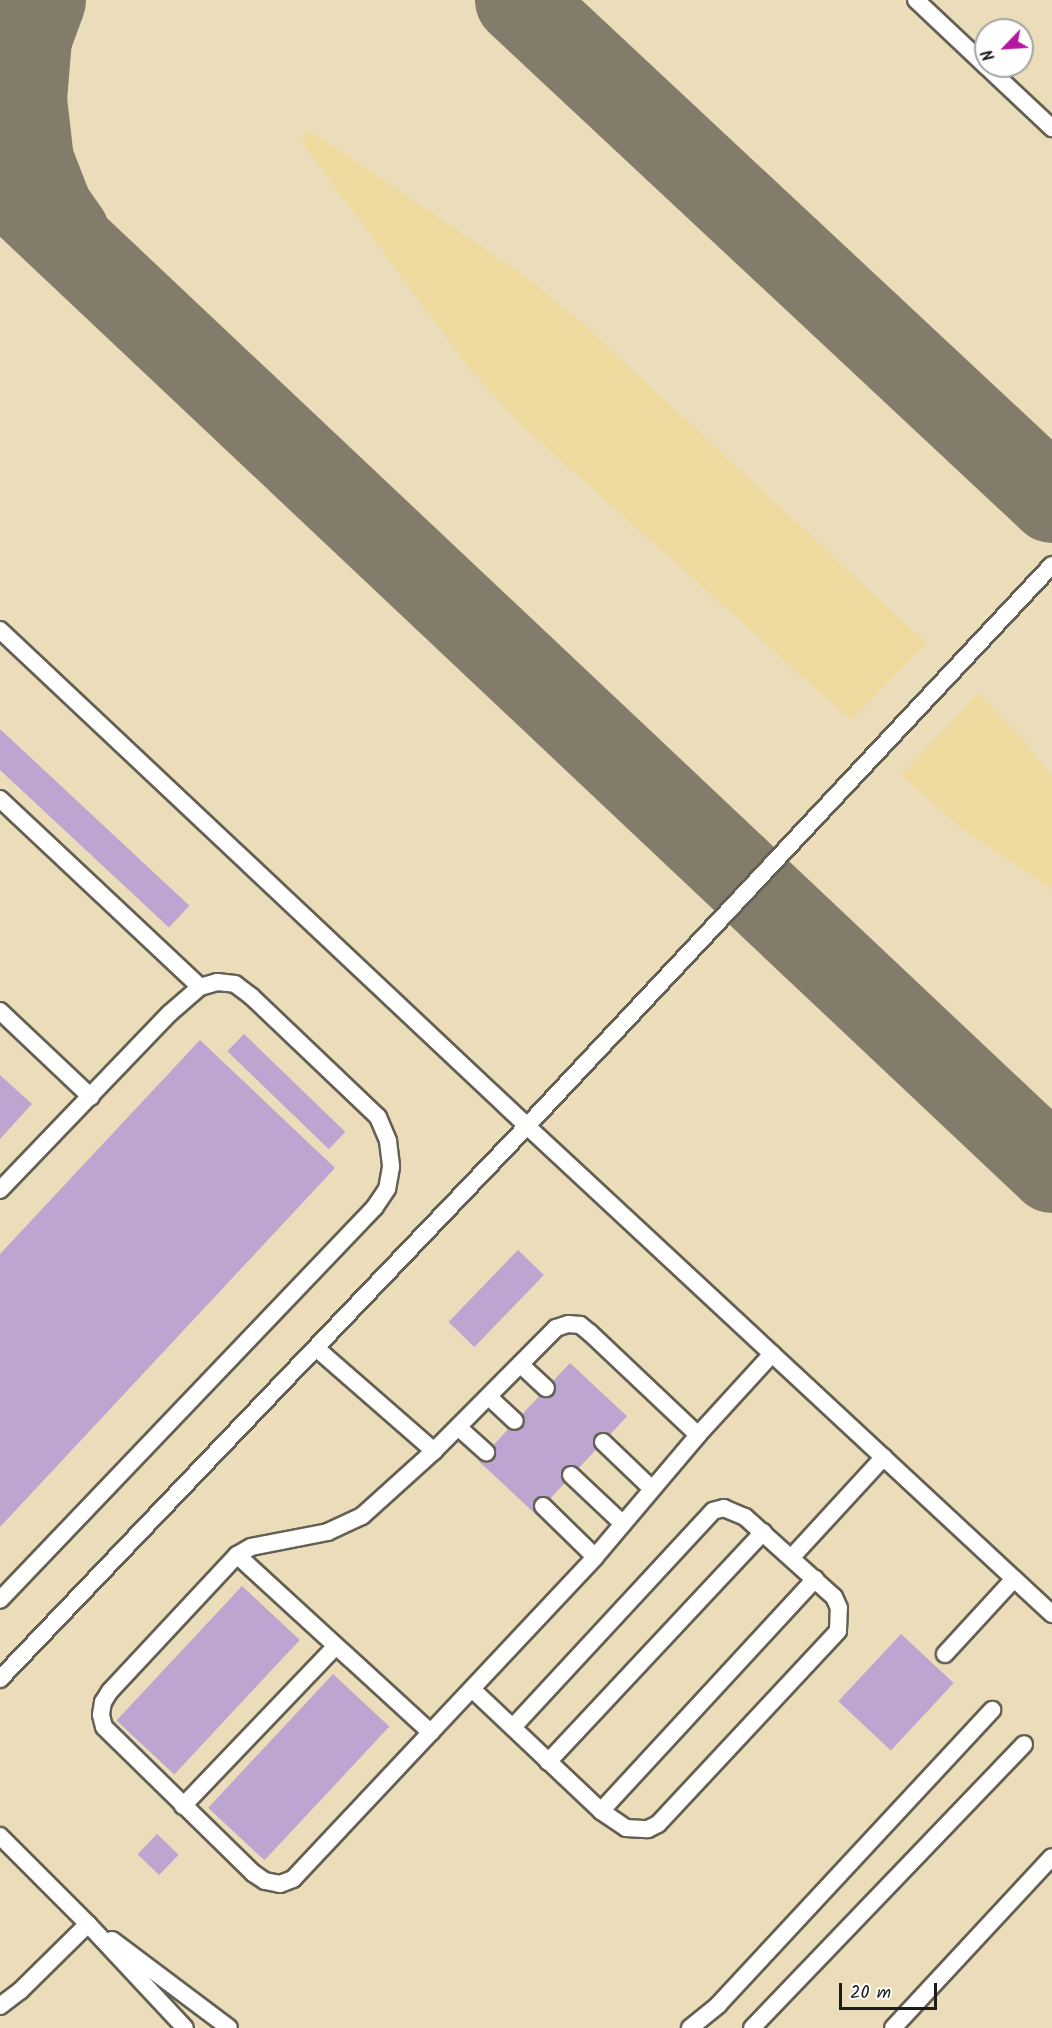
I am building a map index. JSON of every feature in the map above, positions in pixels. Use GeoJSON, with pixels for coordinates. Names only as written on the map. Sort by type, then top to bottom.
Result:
{"type":"FeatureCollection","features":[{"type":"Feature","properties":{"kind":"lane"},"geometry":{"type":"LineString","coordinates":[[916,0],[974,55]]}},
{"type":"Feature","properties":{"kind":"lane"},"geometry":{"type":"LineString","coordinates":[[999,78],[1052,128]]}},
{"type":"Feature","properties":{"kind":"lane"},"geometry":{"type":"LineString","coordinates":[[1032,108],[1052,108]]}},
{"type":"Feature","properties":{"kind":"lane"},"geometry":{"type":"LineString","coordinates":[[0,1679],[527,1126],[1052,565]]}},
{"type":"Feature","properties":{"kind":"lane"},"geometry":{"type":"LineString","coordinates":[[0,630],[527,1126],[1052,1614]]}},
{"type":"Feature","properties":{"kind":"lane"},"geometry":{"type":"LineString","coordinates":[[0,799],[200,987]]}},
{"type":"Feature","properties":{"kind":"lane"},"geometry":{"type":"LineString","coordinates":[[0,1190],[170,1014],[200,987],[217,982],[235,984],[243,990],[378,1117],[388,1141],[391,1167],[387,1188],[375,1207],[0,1600]]}},
{"type":"Feature","properties":{"kind":"lane"},"geometry":{"type":"LineString","coordinates":[[0,1011],[91,1097]]}},
{"type":"Feature","properties":{"kind":"lane"},"geometry":{"type":"LineString","coordinates":[[698,1435],[580,1325],[568,1324],[556,1328],[435,1451],[377,1504],[346,1525],[328,1532],[251,1547],[237,1555],[103,1702],[101,1715],[104,1727],[253,1873],[265,1881],[280,1884],[293,1879],[595,1557],[698,1435],[771,1354]]}},
{"type":"Feature","properties":{"kind":"lane"},"geometry":{"type":"LineString","coordinates":[[316,1348],[435,1451]]}},
{"type":"Feature","properties":{"kind":"lane"},"geometry":{"type":"LineString","coordinates":[[520,1365],[546,1389]]}},
{"type":"Feature","properties":{"kind":"lane"},"geometry":{"type":"LineString","coordinates":[[489,1397],[515,1421]]}},
{"type":"Feature","properties":{"kind":"lane"},"geometry":{"type":"LineString","coordinates":[[458,1427],[486,1452]]}},
{"type":"Feature","properties":{"kind":"lane"},"geometry":{"type":"LineString","coordinates":[[603,1442],[652,1489]]}},
{"type":"Feature","properties":{"kind":"lane"},"geometry":{"type":"LineString","coordinates":[[791,1558],[884,1457]]}},
{"type":"Feature","properties":{"kind":"lane"},"geometry":{"type":"LineString","coordinates":[[572,1475],[623,1524]]}},
{"type":"Feature","properties":{"kind":"lane"},"geometry":{"type":"LineString","coordinates":[[543,1506],[595,1557]]}},
{"type":"Feature","properties":{"kind":"lane"},"geometry":{"type":"LineString","coordinates":[[472,1689],[602,1811],[626,1828],[637,1831],[657,1824],[838,1631],[839,1608],[834,1597],[763,1532],[735,1511],[724,1509],[713,1511],[513,1727]]}},
{"type":"Feature","properties":{"kind":"lane"},"geometry":{"type":"LineString","coordinates":[[548,1762],[763,1532]]}},
{"type":"Feature","properties":{"kind":"lane"},"geometry":{"type":"LineString","coordinates":[[237,1555],[431,1733]]}},
{"type":"Feature","properties":{"kind":"lane"},"geometry":{"type":"LineString","coordinates":[[602,1811],[815,1579]]}},
{"type":"Feature","properties":{"kind":"lane"},"geometry":{"type":"LineString","coordinates":[[945,1654],[1014,1579]]}},
{"type":"Feature","properties":{"kind":"lane"},"geometry":{"type":"LineString","coordinates":[[183,1806],[336,1646]]}},
{"type":"Feature","properties":{"kind":"lane"},"geometry":{"type":"LineString","coordinates":[[690,2028],[717,2005],[992,1710]]}},
{"type":"Feature","properties":{"kind":"lane"},"geometry":{"type":"LineString","coordinates":[[752,2028],[1024,1744]]}},
{"type":"Feature","properties":{"kind":"lane"},"geometry":{"type":"LineString","coordinates":[[0,1836],[88,1924],[185,2028]]}},
{"type":"Feature","properties":{"kind":"lane"},"geometry":{"type":"LineString","coordinates":[[893,2028],[1052,1857]]}},
{"type":"Feature","properties":{"kind":"lane"},"geometry":{"type":"LineString","coordinates":[[0,2006],[20,1991],[88,1924]]}},
{"type":"Feature","properties":{"kind":"lane"},"geometry":{"type":"LineString","coordinates":[[88,1924],[155,1970],[229,2028]]}},
{"type":"Feature","properties":{"kind":"sand"},"geometry":{"type":"Polygon","coordinates":[[[309,130],[522,274],[581,322],[926,643],[851,720],[517,421],[467,365],[301,141],[309,130]]]}},
{"type":"Feature","properties":{"kind":"sand"},"geometry":{"type":"Polygon","coordinates":[[[978,693],[1023,740],[1052,776],[1052,889],[961,828],[901,775],[978,693]]]}},
{"type":"Feature","properties":{"kind":"building"},"geometry":{"type":"Polygon","coordinates":[[[0,729],[189,906],[169,928],[0,770],[0,729]]]}},
{"type":"Feature","properties":{"kind":"building"},"geometry":{"type":"Polygon","coordinates":[[[244,1034],[345,1132],[329,1149],[227,1051],[244,1034]]]}},
{"type":"Feature","properties":{"kind":"building"},"geometry":{"type":"Polygon","coordinates":[[[200,1040],[335,1168],[0,1527],[0,1254],[200,1040]]]}},
{"type":"Feature","properties":{"kind":"building"},"geometry":{"type":"Polygon","coordinates":[[[0,1075],[32,1104],[0,1139],[0,1075]]]}},
{"type":"Feature","properties":{"kind":"building"},"geometry":{"type":"Polygon","coordinates":[[[518,1250],[544,1275],[474,1347],[449,1322],[518,1250]]]}},
{"type":"Feature","properties":{"kind":"building"},"geometry":{"type":"Polygon","coordinates":[[[570,1363],[627,1416],[536,1514],[479,1461],[570,1363]]]}},
{"type":"Feature","properties":{"kind":"building"},"geometry":{"type":"Polygon","coordinates":[[[242,1586],[300,1640],[174,1774],[117,1721],[242,1586]]]}},
{"type":"Feature","properties":{"kind":"building"},"geometry":{"type":"Polygon","coordinates":[[[901,1634],[954,1683],[891,1750],[838,1701],[901,1634]]]}},
{"type":"Feature","properties":{"kind":"building"},"geometry":{"type":"Polygon","coordinates":[[[333,1674],[389,1727],[265,1860],[208,1808],[333,1674]]]}},
{"type":"Feature","properties":{"kind":"building"},"geometry":{"type":"Polygon","coordinates":[[[157,1834],[179,1855],[159,1875],[138,1854],[157,1834]]]}},
{"type":"Feature","properties":{"kind":"taxiway"},"geometry":{"type":"LineString","coordinates":[[42,0],[28,38],[23,99],[30,160],[49,209],[66,233]]}},
{"type":"Feature","properties":{"kind":"taxiway"},"geometry":{"type":"LineString","coordinates":[[518,0],[1052,499]]}},
{"type":"Feature","properties":{"kind":"taxiway"},"geometry":{"type":"LineString","coordinates":[[0,177],[1052,1169]]}}]}
